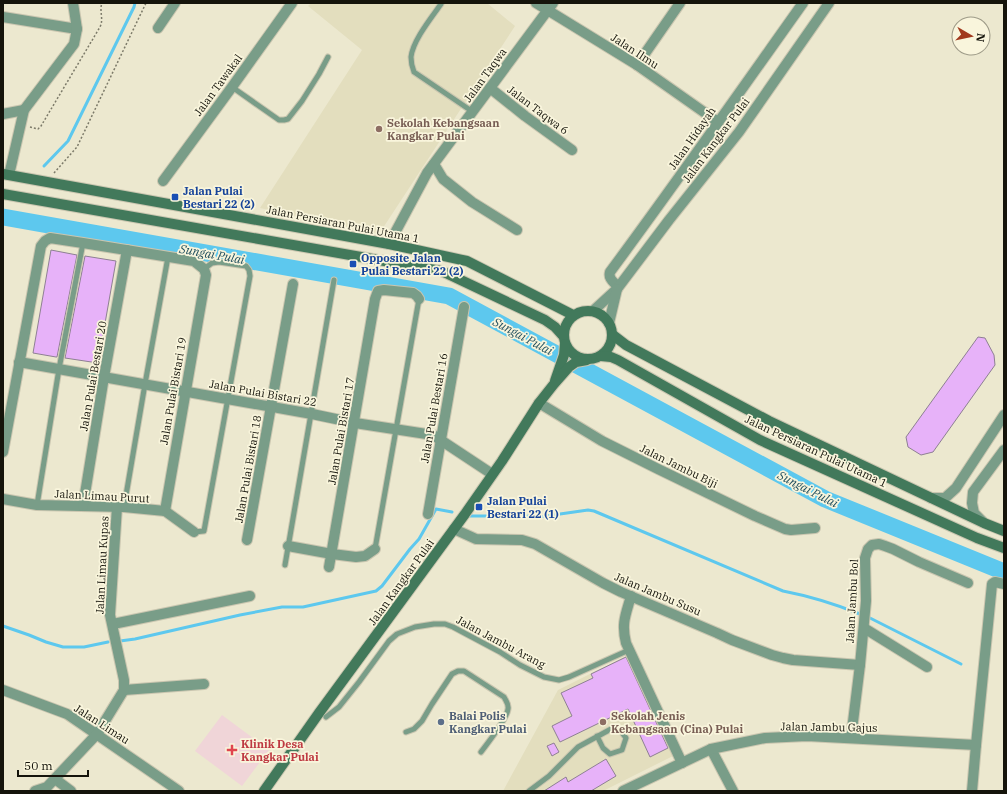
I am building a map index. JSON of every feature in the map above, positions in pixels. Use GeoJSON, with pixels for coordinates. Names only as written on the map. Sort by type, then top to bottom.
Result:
{"type":"FeatureCollection","features":[{"type":"Feature","properties":{"kind":"main road","name":"Jalan Persiaran Pulai Utama 1"},"geometry":{"type":"LineString","coordinates":[[6,175],[389,244],[467,261],[573,315]]}},
{"type":"Feature","properties":{"kind":"main road"},"geometry":{"type":"LineString","coordinates":[[3,194],[441,271],[546,320],[555,327],[569,350],[574,355],[588,360]]}},
{"type":"Feature","properties":{"kind":"main road"},"geometry":{"type":"LineString","coordinates":[[564,340],[564,329],[568,321],[573,315],[586,310],[601,314],[610,323],[613,335],[610,347],[601,356],[588,360],[568,362]]}},
{"type":"Feature","properties":{"kind":"main road","name":"Jalan Persiaran Pulai Utama 1"},"geometry":{"type":"LineString","coordinates":[[613,335],[626,345],[769,421],[984,523],[1004,531]]}},
{"type":"Feature","properties":{"kind":"main road","name":"Jalan Kangkar Pulai"},"geometry":{"type":"LineString","coordinates":[[267,790],[319,713],[454,529],[539,403],[554,384],[568,362],[564,340]]}},
{"type":"Feature","properties":{"kind":"main road","name":"Jalan Persiaran Pulai Utama 1"},"geometry":{"type":"LineString","coordinates":[[601,356],[611,357],[618,360],[760,440],[977,538],[1004,548]]}},
{"type":"Feature","properties":{"kind":"street"},"geometry":{"type":"LineString","coordinates":[[6,175],[24,110],[74,44],[77,29],[73,3]]}},
{"type":"Feature","properties":{"kind":"street"},"geometry":{"type":"LineString","coordinates":[[158,28],[175,3]]}},
{"type":"Feature","properties":{"kind":"street","name":"Jalan Tawakal"},"geometry":{"type":"LineString","coordinates":[[162,181],[292,3]]}},
{"type":"Feature","properties":{"kind":"street","name":"Jalan Ilmu"},"geometry":{"type":"LineString","coordinates":[[536,3],[550,6],[718,122]]}},
{"type":"Feature","properties":{"kind":"street"},"geometry":{"type":"LineString","coordinates":[[637,65],[680,3]]}},
{"type":"Feature","properties":{"kind":"street","name":"Jalan Hidayah"},"geometry":{"type":"LineString","coordinates":[[617,288],[610,279],[610,272],[656,211],[803,3]]}},
{"type":"Feature","properties":{"kind":"street","name":"Jalan Kangkar Pulai"},"geometry":{"type":"LineString","coordinates":[[593,311],[617,288],[739,132],[829,3]]}},
{"type":"Feature","properties":{"kind":"street","name":"Jalan Taqwa"},"geometry":{"type":"LineString","coordinates":[[389,244],[427,174],[550,6]]}},
{"type":"Feature","properties":{"kind":"street"},"geometry":{"type":"LineString","coordinates":[[3,16],[77,29]]}},
{"type":"Feature","properties":{"kind":"street","name":"Jalan Taqwa 6"},"geometry":{"type":"LineString","coordinates":[[490,88],[525,116],[572,150]]}},
{"type":"Feature","properties":{"kind":"street"},"geometry":{"type":"LineString","coordinates":[[3,114],[24,110]]}},
{"type":"Feature","properties":{"kind":"street"},"geometry":{"type":"LineString","coordinates":[[434,164],[443,179],[472,202],[516,230]]}},
{"type":"Feature","properties":{"kind":"street"},"geometry":{"type":"LineString","coordinates":[[656,211],[669,220]]}},
{"type":"Feature","properties":{"kind":"street"},"geometry":{"type":"LineString","coordinates":[[3,452],[41,246],[45,241],[50,238],[194,261],[205,272]]}},
{"type":"Feature","properties":{"kind":"street","name":"Jalan Pulai Bestari 20"},"geometry":{"type":"LineString","coordinates":[[83,506],[127,250]]}},
{"type":"Feature","properties":{"kind":"street","name":"Jalan Pulai Bistari 19"},"geometry":{"type":"LineString","coordinates":[[165,511],[205,272]]}},
{"type":"Feature","properties":{"kind":"street","name":"Jalan Pulai Bistari 18"},"geometry":{"type":"LineString","coordinates":[[248,540],[293,284]]}},
{"type":"Feature","properties":{"kind":"street","name":"Jalan Kangkar Pulai"},"geometry":{"type":"LineString","coordinates":[[610,323],[617,288]]}},
{"type":"Feature","properties":{"kind":"street","name":"Jalan Pulai Bistari 17"},"geometry":{"type":"LineString","coordinates":[[330,567],[375,299],[378,291],[384,290],[413,293],[419,299]]}},
{"type":"Feature","properties":{"kind":"street","name":"Jalan Pulai Bestari 16"},"geometry":{"type":"LineString","coordinates":[[428,514],[464,307]]}},
{"type":"Feature","properties":{"kind":"street","name":"Jalan Pulai Bistari 22"},"geometry":{"type":"LineString","coordinates":[[19,362],[433,435],[492,474]]}},
{"type":"Feature","properties":{"kind":"street","name":"Jalan Jambu Biji"},"geometry":{"type":"LineString","coordinates":[[539,403],[602,441],[755,516],[785,529],[815,528]]}},
{"type":"Feature","properties":{"kind":"street"},"geometry":{"type":"LineString","coordinates":[[932,498],[945,498],[956,488],[1004,415]]}},
{"type":"Feature","properties":{"kind":"street"},"geometry":{"type":"LineString","coordinates":[[984,523],[974,513],[972,503],[973,492],[1004,450]]}},
{"type":"Feature","properties":{"kind":"street","name":"Jalan Limau Purut"},"geometry":{"type":"LineString","coordinates":[[3,499],[36,505],[120,507],[165,511]]}},
{"type":"Feature","properties":{"kind":"street","name":"Jalan Limau Kupas"},"geometry":{"type":"LineString","coordinates":[[120,507],[110,615],[124,680],[124,690]]}},
{"type":"Feature","properties":{"kind":"street"},"geometry":{"type":"LineString","coordinates":[[165,511],[194,532]]}},
{"type":"Feature","properties":{"kind":"street","name":"Jalan Jambu Susu"},"geometry":{"type":"LineString","coordinates":[[454,529],[476,539],[522,540],[535,544],[603,583],[732,640],[772,655],[794,660],[860,665]]}},
{"type":"Feature","properties":{"kind":"street","name":"Jalan Jambu Bol"},"geometry":{"type":"LineString","coordinates":[[852,738],[864,628],[866,601],[865,558],[868,549],[872,545],[879,544],[968,583]]}},
{"type":"Feature","properties":{"kind":"street"},"geometry":{"type":"LineString","coordinates":[[288,546],[356,557],[365,556],[375,549]]}},
{"type":"Feature","properties":{"kind":"street"},"geometry":{"type":"LineString","coordinates":[[972,791],[992,584],[995,582],[1004,584]]}},
{"type":"Feature","properties":{"kind":"street"},"geometry":{"type":"LineString","coordinates":[[113,624],[250,596]]}},
{"type":"Feature","properties":{"kind":"street"},"geometry":{"type":"LineString","coordinates":[[631,596],[624,618],[623,632],[626,643],[682,763]]}},
{"type":"Feature","properties":{"kind":"street"},"geometry":{"type":"LineString","coordinates":[[864,628],[927,667]]}},
{"type":"Feature","properties":{"kind":"street"},"geometry":{"type":"LineString","coordinates":[[35,791],[47,787],[97,734],[124,690],[204,684]]}},
{"type":"Feature","properties":{"kind":"street","name":"Jalan Limau"},"geometry":{"type":"LineString","coordinates":[[3,690],[67,714],[179,791]]}},
{"type":"Feature","properties":{"kind":"street","name":"Jalan Jambu Gajus"},"geometry":{"type":"LineString","coordinates":[[623,791],[711,749],[765,738],[807,736],[976,745]]}},
{"type":"Feature","properties":{"kind":"street"},"geometry":{"type":"LineString","coordinates":[[711,749],[733,791]]}},
{"type":"Feature","properties":{"kind":"street"},"geometry":{"type":"LineString","coordinates":[[55,779],[71,791]]}},
{"type":"Feature","properties":{"kind":"lane"},"geometry":{"type":"LineString","coordinates":[[441,4],[416,42],[411,56],[414,72],[473,112]]}},
{"type":"Feature","properties":{"kind":"lane"},"geometry":{"type":"LineString","coordinates":[[232,87],[279,120],[284,120],[288,118],[302,101],[328,57]]}},
{"type":"Feature","properties":{"kind":"lane"},"geometry":{"type":"LineString","coordinates":[[36,505],[59,369],[83,243]]}},
{"type":"Feature","properties":{"kind":"lane"},"geometry":{"type":"LineString","coordinates":[[120,507],[145,384],[168,257]]}},
{"type":"Feature","properties":{"kind":"lane"},"geometry":{"type":"LineString","coordinates":[[194,532],[204,531],[250,276],[249,270],[246,266],[218,262],[212,263],[205,272]]}},
{"type":"Feature","properties":{"kind":"lane"},"geometry":{"type":"LineString","coordinates":[[285,565],[334,280]]}},
{"type":"Feature","properties":{"kind":"lane"},"geometry":{"type":"LineString","coordinates":[[375,549],[419,299]]}},
{"type":"Feature","properties":{"kind":"lane","name":"Jalan Jambu Arang"},"geometry":{"type":"LineString","coordinates":[[326,717],[339,707],[360,682],[389,641],[398,634],[415,628],[434,624],[453,626],[526,668],[544,677],[558,680],[569,677],[629,650]]}},
{"type":"Feature","properties":{"kind":"lane"},"geometry":{"type":"LineString","coordinates":[[406,732],[414,729],[422,721],[452,674],[458,671],[464,671],[504,697],[508,704],[506,717],[481,752]]}},
{"type":"Feature","properties":{"kind":"lane"},"geometry":{"type":"LineString","coordinates":[[529,791],[549,776],[578,747],[597,736],[611,728],[620,730],[626,738],[622,750],[610,754],[603,748],[597,736]]}},
{"type":"Feature","properties":{"kind":"path"},"geometry":{"type":"LineString","coordinates":[[21,124],[35,129],[38,129],[41,126],[100,27],[102,22],[102,3]]}},
{"type":"Feature","properties":{"kind":"path"},"geometry":{"type":"LineString","coordinates":[[46,182],[77,147],[146,3]]}},
{"type":"Feature","properties":{"kind":"shaded area","name":"Sekolah Kebangsaan Kangkar Pulai"},"geometry":{"type":"Polygon","coordinates":[[[311,3],[487,3],[515,26],[379,234],[260,208],[362,50],[308,6],[311,3]]]}},
{"type":"Feature","properties":{"kind":"shaded area","name":"Sekolah Jenis Kebangsaan (Cina) Pulai"},"geometry":{"type":"Polygon","coordinates":[[[632,653],[679,753],[603,791],[503,791],[558,690],[632,653]]]}},
{"type":"Feature","properties":{"kind":"shaded area","name":"Klinik Desa Kangkar Pulai"},"geometry":{"type":"Polygon","coordinates":[[[222,715],[269,750],[242,786],[195,751],[222,715]]]}},
{"type":"Feature","properties":{"kind":"building"},"geometry":{"type":"Polygon","coordinates":[[[51,250],[77,255],[57,357],[33,353],[51,250]]]}},
{"type":"Feature","properties":{"kind":"building"},"geometry":{"type":"Polygon","coordinates":[[[85,256],[116,261],[98,363],[65,358],[85,256]]]}},
{"type":"Feature","properties":{"kind":"building"},"geometry":{"type":"Polygon","coordinates":[[[978,337],[985,338],[994,355],[995,365],[933,452],[921,455],[908,447],[906,437],[978,337]]]}},
{"type":"Feature","properties":{"kind":"building"},"geometry":{"type":"Polygon","coordinates":[[[626,657],[668,748],[650,757],[628,709],[560,742],[552,726],[572,716],[561,693],[593,678],[591,674],[626,657]]]}},
{"type":"Feature","properties":{"kind":"building"},"geometry":{"type":"Polygon","coordinates":[[[554,743],[559,752],[552,756],[547,746],[554,743]]]}},
{"type":"Feature","properties":{"kind":"building"},"geometry":{"type":"Polygon","coordinates":[[[606,759],[616,776],[591,791],[544,791],[566,777],[568,782],[606,759]]]}},
{"type":"Feature","properties":{"kind":"waterway"},"geometry":{"type":"LineString","coordinates":[[44,166],[68,141],[135,3]]}},
{"type":"Feature","properties":{"kind":"waterway","name":"Sungai Pulai"},"geometry":{"type":"LineString","coordinates":[[3,217],[449,296],[825,499],[1004,572]]}},
{"type":"Feature","properties":{"kind":"waterway"},"geometry":{"type":"LineString","coordinates":[[120,641],[135,639],[240,615],[282,607],[303,607],[376,591],[382,586],[419,539],[436,509],[452,512]]}},
{"type":"Feature","properties":{"kind":"waterway"},"geometry":{"type":"LineString","coordinates":[[466,516],[509,515],[539,517],[588,510],[594,511],[783,591],[802,595],[860,614]]}},
{"type":"Feature","properties":{"kind":"waterway"},"geometry":{"type":"LineString","coordinates":[[870,618],[961,664]]}},
{"type":"Feature","properties":{"kind":"waterway"},"geometry":{"type":"LineString","coordinates":[[3,626],[63,647],[84,647],[108,642]]}},
{"type":"Feature","properties":{"kind":"place","name":"Sekolah Kebangsaan Kangkar Pulai"},"geometry":{"type":"Point","coordinates":[379,129]}},
{"type":"Feature","properties":{"kind":"place","name":"Jalan Pulai Bestari 22 (2)"},"geometry":{"type":"Point","coordinates":[175,197]}},
{"type":"Feature","properties":{"kind":"place","name":"Opposite Jalan Pulai Bestari 22 (2)"},"geometry":{"type":"Point","coordinates":[353,264]}},
{"type":"Feature","properties":{"kind":"place","name":"Jalan Pulai Bestari 22 (1)"},"geometry":{"type":"Point","coordinates":[479,507]}},
{"type":"Feature","properties":{"kind":"place","name":"Balai Polis Kangkar Pulai"},"geometry":{"type":"Point","coordinates":[441,722]}},
{"type":"Feature","properties":{"kind":"place","name":"Sekolah Jenis Kebangsaan (Cina) Pulai"},"geometry":{"type":"Point","coordinates":[603,722]}},
{"type":"Feature","properties":{"kind":"place","name":"Klinik Desa Kangkar Pulai"},"geometry":{"type":"Point","coordinates":[232,750]}}]}
